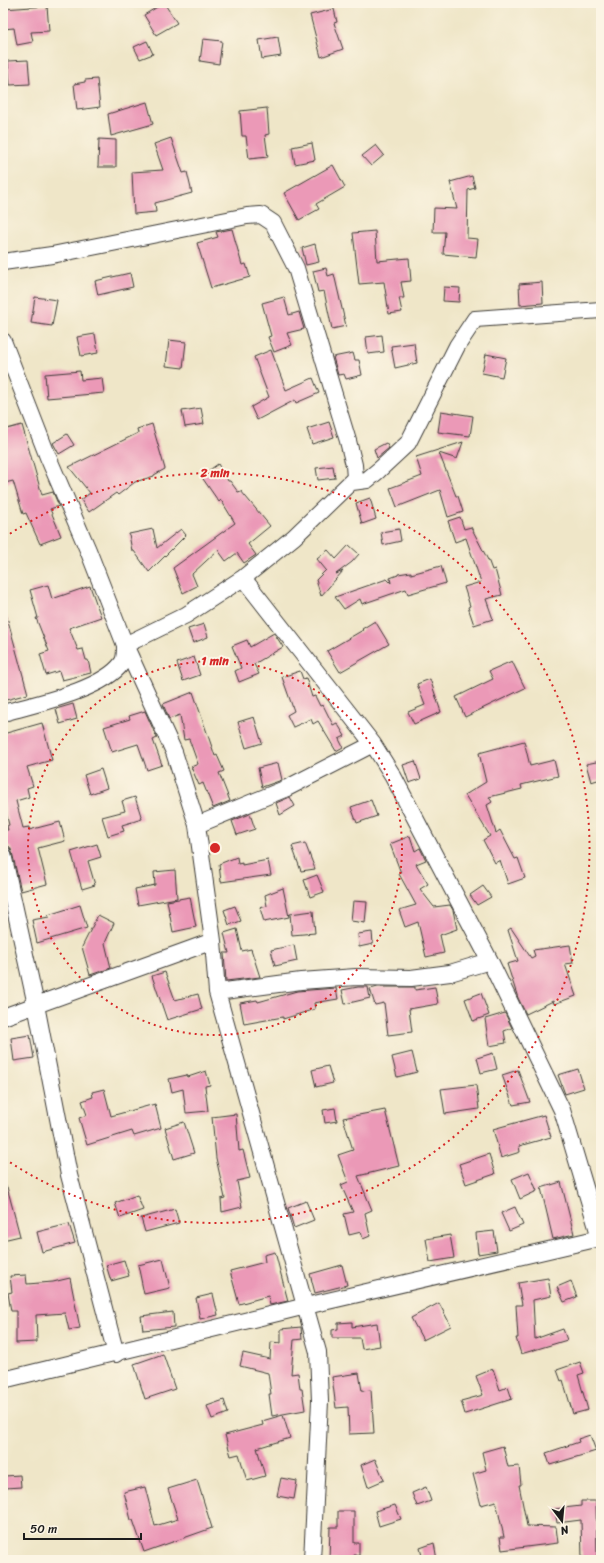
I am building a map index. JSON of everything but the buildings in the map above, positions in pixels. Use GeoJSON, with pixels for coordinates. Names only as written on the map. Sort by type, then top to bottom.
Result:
{"type":"FeatureCollection","features":[{"type":"Feature","properties":{"kind":"street"},"geometry":{"type":"LineString","coordinates":[[3,262],[60,254],[248,216],[261,215],[273,223],[296,268],[354,465],[355,478],[294,537],[243,578],[186,615],[125,645]]}},
{"type":"Feature","properties":{"kind":"street"},"geometry":{"type":"LineString","coordinates":[[352,482],[367,480],[408,443],[456,346],[475,320],[601,310]]}},
{"type":"Feature","properties":{"kind":"street"},"geometry":{"type":"LineString","coordinates":[[3,341],[48,457],[88,550],[125,645],[174,752],[197,825],[213,941],[217,992],[318,1352],[320,1401],[312,1560]]}},
{"type":"Feature","properties":{"kind":"street"},"geometry":{"type":"LineString","coordinates":[[3,1380],[116,1354],[306,1306],[600,1239],[562,1110],[490,961],[393,776],[373,744],[243,578]]}},
{"type":"Feature","properties":{"kind":"street"},"geometry":{"type":"LineString","coordinates":[[3,713],[87,688],[115,671],[123,662],[125,645]]}},
{"type":"Feature","properties":{"kind":"street"},"geometry":{"type":"LineString","coordinates":[[197,825],[286,788],[373,744]]}},
{"type":"Feature","properties":{"kind":"street"},"geometry":{"type":"LineString","coordinates":[[3,854],[36,1005],[69,1175],[116,1354]]}},
{"type":"Feature","properties":{"kind":"street"},"geometry":{"type":"LineString","coordinates":[[3,1017],[213,941]]}},
{"type":"Feature","properties":{"kind":"street"},"geometry":{"type":"LineString","coordinates":[[217,992],[301,981],[356,977],[411,978],[450,973],[490,961]]}}]}
